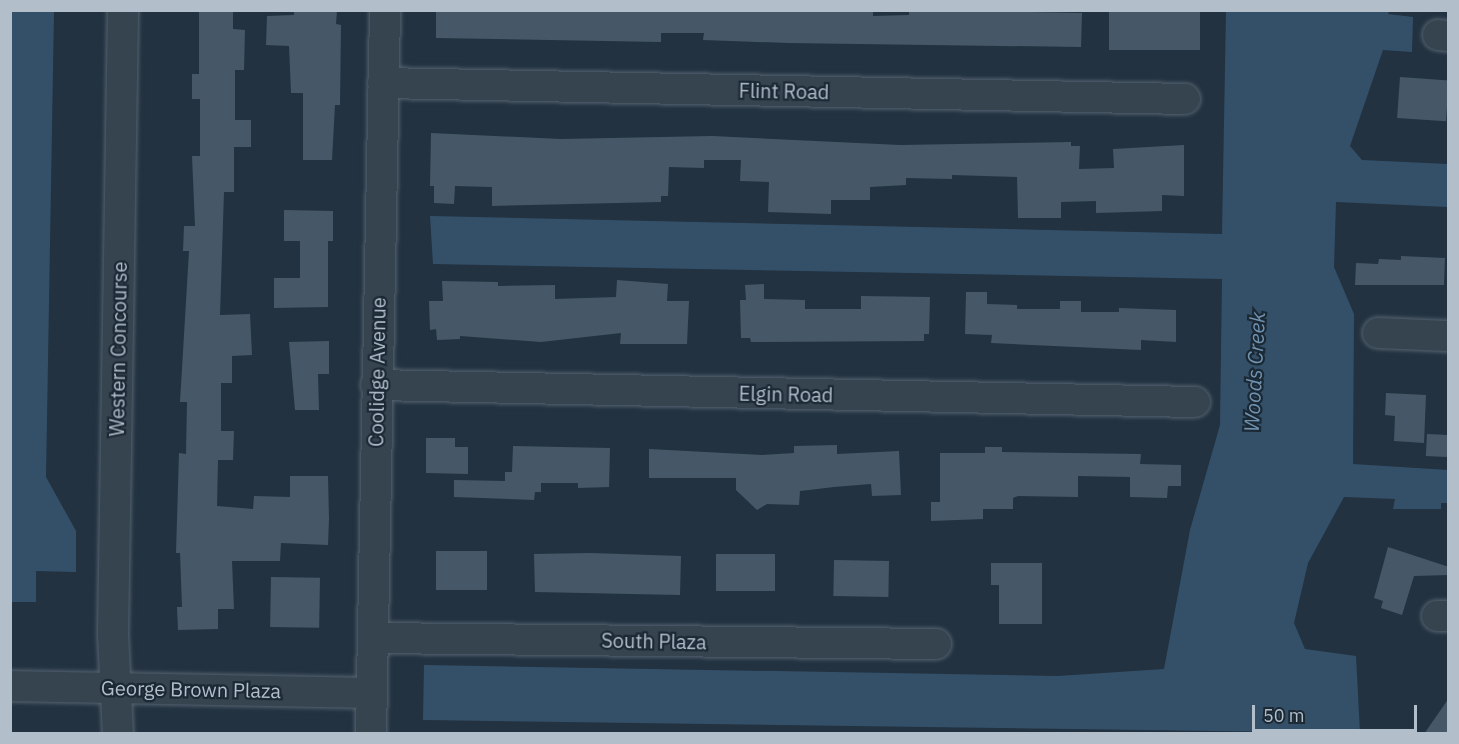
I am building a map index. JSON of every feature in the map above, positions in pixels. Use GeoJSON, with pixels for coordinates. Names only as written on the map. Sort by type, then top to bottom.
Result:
{"type":"FeatureCollection","features":[{"type":"Feature","properties":{"kind":"street","name":"Western Concourse"},"geometry":{"type":"LineString","coordinates":[[118,734],[115,688],[123,10]]}},
{"type":"Feature","properties":{"kind":"street","name":"Coolidge Avenue"},"geometry":{"type":"LineString","coordinates":[[371,734],[385,10]]}},
{"type":"Feature","properties":{"kind":"street","name":"Flint Road"},"geometry":{"type":"LineString","coordinates":[[383,83],[1185,99]]}},
{"type":"Feature","properties":{"kind":"street"},"geometry":{"type":"LineString","coordinates":[[1378,333],[1449,336]]}},
{"type":"Feature","properties":{"kind":"street","name":"Elgin Road"},"geometry":{"type":"LineString","coordinates":[[376,386],[1196,402]]}},
{"type":"Feature","properties":{"kind":"street","name":"South Plaza"},"geometry":{"type":"LineString","coordinates":[[373,638],[936,644]]}},
{"type":"Feature","properties":{"kind":"street","name":"George Brown Plaza"},"geometry":{"type":"LineString","coordinates":[[10,686],[372,693]]}},
{"type":"Feature","properties":{"kind":"water"},"geometry":{"type":"Polygon","coordinates":[[[11,10],[54,11],[46,477],[76,531],[76,572],[36,571],[36,602],[10,602],[11,10]]]}},
{"type":"Feature","properties":{"kind":"water","name":"Woods Creek"},"geometry":{"type":"Polygon","coordinates":[[[1226,11],[1389,11],[1388,14],[1413,17],[1412,52],[1383,50],[1350,146],[1362,160],[1448,164],[1448,207],[1336,202],[1334,267],[1354,314],[1353,464],[1448,470],[1448,503],[1441,503],[1441,509],[1393,509],[1395,499],[1344,497],[1308,563],[1294,623],[1305,649],[1356,656],[1360,733],[423,720],[424,665],[1058,676],[1164,669],[1190,530],[1220,425],[1222,279],[433,264],[430,216],[1222,234],[1226,11]]]}},
{"type":"Feature","properties":{"kind":"building"},"geometry":{"type":"Polygon","coordinates":[[[199,10],[233,10],[233,29],[245,30],[244,70],[235,70],[235,120],[251,120],[251,147],[234,147],[234,192],[224,192],[220,315],[250,314],[252,355],[232,356],[232,383],[221,383],[221,431],[234,431],[233,460],[218,460],[217,506],[253,509],[254,496],[290,497],[290,476],[328,476],[329,519],[328,545],[281,543],[280,561],[232,561],[234,609],[218,609],[218,629],[178,630],[177,607],[182,607],[180,553],[176,553],[179,453],[186,454],[187,402],[180,402],[189,251],[183,251],[184,226],[195,226],[192,156],[200,156],[200,99],[192,99],[192,74],[199,74],[199,10]]]}},
{"type":"Feature","properties":{"kind":"building"},"geometry":{"type":"Polygon","coordinates":[[[294,10],[337,10],[336,24],[341,25],[340,105],[335,105],[332,160],[303,160],[303,93],[291,93],[289,46],[266,45],[267,16],[294,15],[294,10]]]}},
{"type":"Feature","properties":{"kind":"building"},"geometry":{"type":"Polygon","coordinates":[[[436,10],[873,10],[873,16],[909,15],[909,10],[1082,13],[1081,47],[703,40],[704,33],[661,33],[661,42],[436,38],[436,10]]]}},
{"type":"Feature","properties":{"kind":"building"},"geometry":{"type":"Polygon","coordinates":[[[1109,10],[1200,10],[1200,50],[1109,50],[1109,10]]]}},
{"type":"Feature","properties":{"kind":"building"},"geometry":{"type":"Polygon","coordinates":[[[1400,77],[1448,80],[1446,121],[1397,118],[1400,77]]]}},
{"type":"Feature","properties":{"kind":"building"},"geometry":{"type":"Polygon","coordinates":[[[431,133],[561,139],[712,136],[900,145],[1071,142],[1071,146],[1080,146],[1079,169],[1114,168],[1113,149],[1184,145],[1184,196],[1162,195],[1162,211],[1096,213],[1096,201],[1061,202],[1061,218],[1018,218],[1017,177],[952,175],[952,179],[906,178],[906,185],[870,187],[870,200],[831,200],[831,214],[768,212],[769,182],[740,181],[741,160],[704,160],[704,168],[669,167],[668,196],[661,196],[661,202],[492,206],[492,187],[455,186],[454,204],[434,203],[434,186],[430,186],[431,133]]]}},
{"type":"Feature","properties":{"kind":"building"},"geometry":{"type":"Polygon","coordinates":[[[284,210],[333,211],[333,241],[328,241],[328,307],[274,308],[274,278],[300,278],[300,241],[284,241],[284,210]]]}},
{"type":"Feature","properties":{"kind":"building"},"geometry":{"type":"Polygon","coordinates":[[[1401,256],[1445,258],[1444,285],[1355,285],[1356,263],[1378,264],[1379,259],[1401,260],[1401,256]]]}},
{"type":"Feature","properties":{"kind":"building"},"geometry":{"type":"Polygon","coordinates":[[[617,280],[668,284],[667,301],[689,301],[687,344],[620,344],[621,333],[541,342],[460,336],[460,339],[437,340],[436,329],[430,330],[429,301],[443,301],[442,281],[498,282],[498,286],[555,285],[555,299],[616,297],[617,280]]]}},
{"type":"Feature","properties":{"kind":"building"},"geometry":{"type":"Polygon","coordinates":[[[764,284],[764,299],[805,300],[805,309],[861,309],[861,296],[930,297],[929,334],[924,334],[924,341],[751,342],[750,338],[741,338],[740,300],[746,300],[745,285],[764,284]]]}},
{"type":"Feature","properties":{"kind":"building"},"geometry":{"type":"Polygon","coordinates":[[[966,292],[987,292],[987,304],[1017,305],[1017,309],[1060,309],[1060,301],[1081,301],[1081,312],[1119,312],[1119,308],[1176,310],[1176,342],[1141,340],[1141,350],[991,343],[992,335],[965,334],[966,292]]]}},
{"type":"Feature","properties":{"kind":"building"},"geometry":{"type":"Polygon","coordinates":[[[329,341],[329,374],[318,374],[319,410],[295,410],[289,342],[329,341]]]}},
{"type":"Feature","properties":{"kind":"building"},"geometry":{"type":"Polygon","coordinates":[[[1386,393],[1426,395],[1424,443],[1394,441],[1395,416],[1385,415],[1386,393]]]}},
{"type":"Feature","properties":{"kind":"building"},"geometry":{"type":"Polygon","coordinates":[[[1427,434],[1448,435],[1447,457],[1426,456],[1427,434]]]}},
{"type":"Feature","properties":{"kind":"building"},"geometry":{"type":"Polygon","coordinates":[[[426,438],[455,438],[455,447],[468,447],[468,474],[426,473],[426,438]]]}},
{"type":"Feature","properties":{"kind":"building"},"geometry":{"type":"Polygon","coordinates":[[[837,445],[837,454],[899,451],[901,495],[872,496],[871,484],[834,487],[800,491],[799,505],[767,504],[757,510],[736,490],[736,478],[649,478],[649,449],[762,455],[794,453],[794,446],[837,445]]]}},
{"type":"Feature","properties":{"kind":"building"},"geometry":{"type":"Polygon","coordinates":[[[513,446],[610,448],[609,487],[578,488],[578,483],[541,483],[541,492],[535,492],[534,500],[454,497],[454,480],[505,481],[505,472],[512,472],[513,446]]]}},
{"type":"Feature","properties":{"kind":"building"},"geometry":{"type":"Polygon","coordinates":[[[985,447],[1002,447],[1002,452],[1141,454],[1140,464],[1181,465],[1181,486],[1168,486],[1167,498],[1130,497],[1130,477],[1078,476],[1078,497],[1018,496],[1013,498],[1013,509],[983,509],[983,519],[931,521],[931,502],[940,502],[940,453],[985,453],[985,447]]]}},
{"type":"Feature","properties":{"kind":"building"},"geometry":{"type":"Polygon","coordinates":[[[1388,547],[1449,567],[1449,575],[1414,576],[1402,615],[1381,608],[1383,601],[1374,598],[1388,547]]]}},
{"type":"Feature","properties":{"kind":"building"},"geometry":{"type":"Polygon","coordinates":[[[436,551],[487,551],[487,590],[436,590],[436,551]]]}},
{"type":"Feature","properties":{"kind":"building"},"geometry":{"type":"Polygon","coordinates":[[[534,554],[681,556],[680,595],[535,592],[534,554]]]}},
{"type":"Feature","properties":{"kind":"building"},"geometry":{"type":"Polygon","coordinates":[[[716,554],[775,554],[775,591],[716,591],[716,554]]]}},
{"type":"Feature","properties":{"kind":"building"},"geometry":{"type":"Polygon","coordinates":[[[834,560],[889,561],[888,597],[833,596],[834,560]]]}},
{"type":"Feature","properties":{"kind":"building"},"geometry":{"type":"Polygon","coordinates":[[[991,563],[1042,563],[1042,624],[999,624],[999,585],[991,585],[991,563]]]}},
{"type":"Feature","properties":{"kind":"building"},"geometry":{"type":"Polygon","coordinates":[[[271,577],[320,578],[319,628],[270,627],[271,577]]]}},
{"type":"Feature","properties":{"kind":"building"},"geometry":{"type":"Polygon","coordinates":[[[1449,698],[1449,734],[1424,734],[1449,698]]]}}]}
